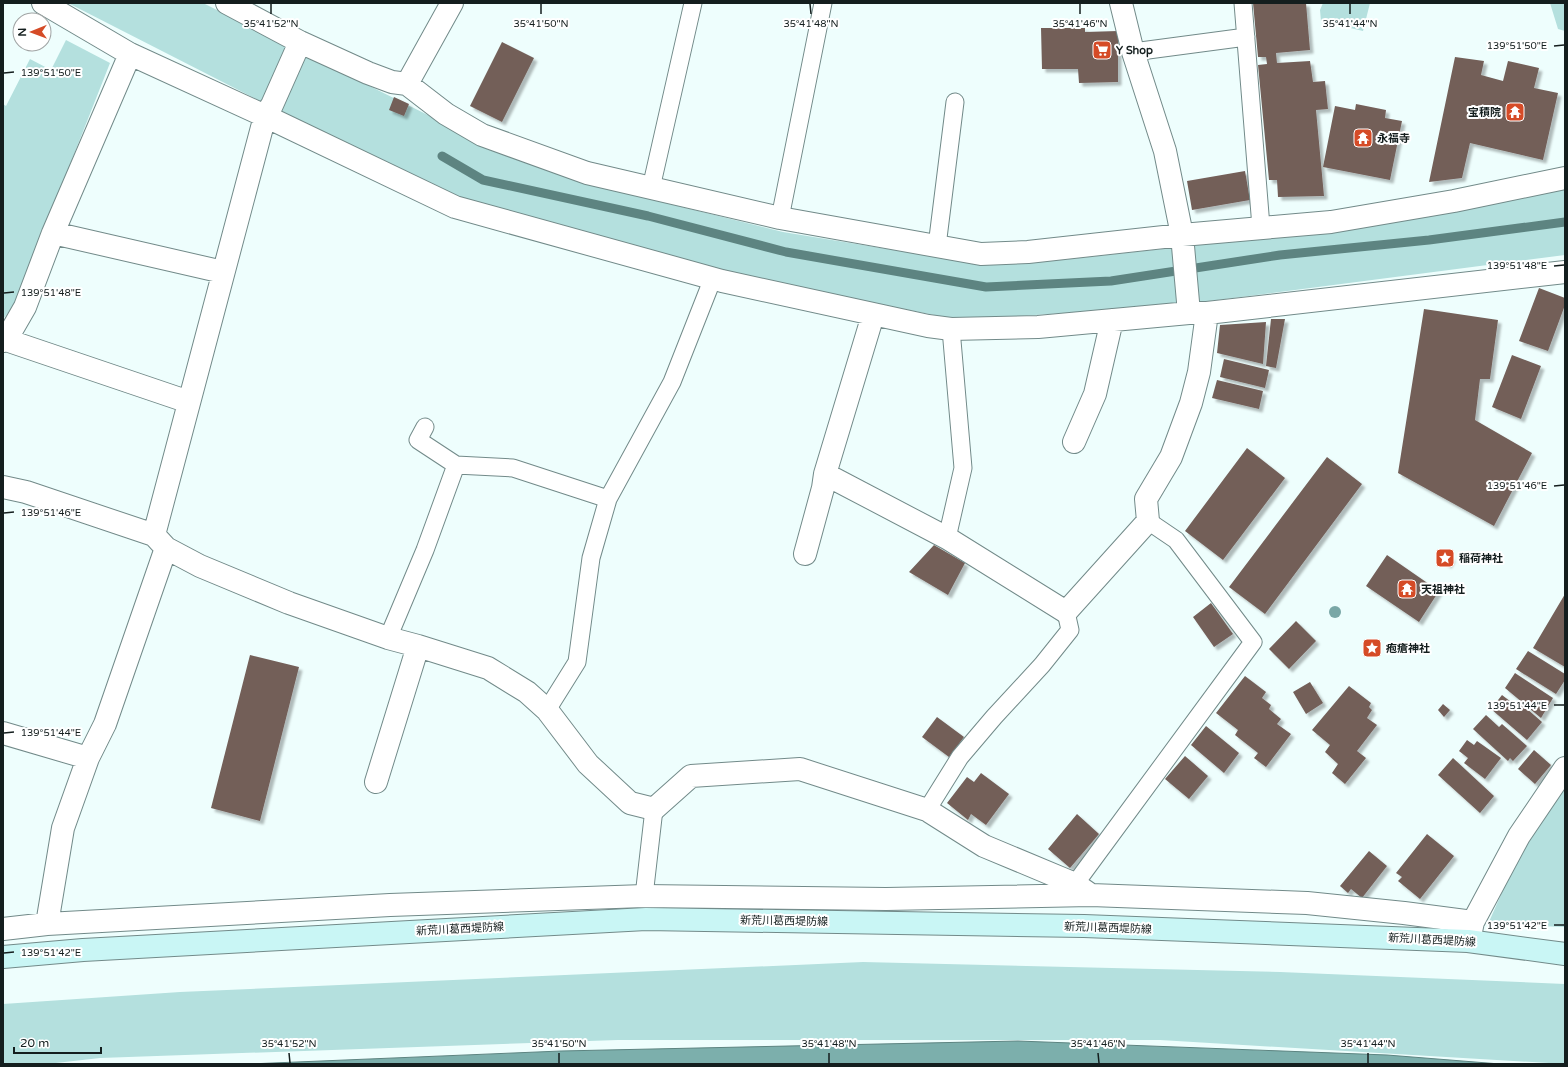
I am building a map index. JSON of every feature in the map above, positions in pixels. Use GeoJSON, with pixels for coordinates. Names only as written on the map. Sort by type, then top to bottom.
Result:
{"type":"FeatureCollection","features":[{"type":"Feature","properties":{"kind":"main road","name":"新荒川葛西堤防線"},"geometry":{"type":"LineString","coordinates":[[3,957],[83,950],[646,919],[1471,932],[1565,954]]}},
{"type":"Feature","properties":{"kind":"street"},"geometry":{"type":"LineString","coordinates":[[43,3],[130,54],[268,110],[455,207],[713,278],[928,326],[951,329],[1038,327],[1112,320],[1195,306],[1565,272]]}},
{"type":"Feature","properties":{"kind":"street"},"geometry":{"type":"LineString","coordinates":[[407,84],[452,3]]}},
{"type":"Feature","properties":{"kind":"street"},"geometry":{"type":"LineString","coordinates":[[825,474],[947,538],[1066,612],[1148,521],[1146,498],[1171,457],[1192,403],[1199,372],[1195,306],[1184,257],[1182,235],[1165,150],[1133,52],[1121,3]]}},
{"type":"Feature","properties":{"kind":"street"},"geometry":{"type":"LineString","coordinates":[[235,5],[300,42],[368,73],[392,82],[407,84],[446,114],[482,135],[587,173],[780,218],[981,254],[1028,252],[1261,227],[1330,222],[1565,178]]}},
{"type":"Feature","properties":{"kind":"street"},"geometry":{"type":"LineString","coordinates":[[47,924],[63,828],[88,758],[106,724],[160,542],[189,402],[268,110],[300,42]]}},
{"type":"Feature","properties":{"kind":"street"},"geometry":{"type":"LineString","coordinates":[[130,54],[53,233],[25,307],[4,341],[189,402]]}},
{"type":"Feature","properties":{"kind":"street"},"geometry":{"type":"LineString","coordinates":[[53,233],[223,272]]}},
{"type":"Feature","properties":{"kind":"street"},"geometry":{"type":"LineString","coordinates":[[805,554],[823,488],[825,474],[874,315]]}},
{"type":"Feature","properties":{"kind":"street"},"geometry":{"type":"LineString","coordinates":[[1074,442],[1095,394],[1112,320]]}},
{"type":"Feature","properties":{"kind":"street"},"geometry":{"type":"LineString","coordinates":[[3,487],[26,492],[160,542],[200,566],[289,602],[388,638],[488,668],[527,692],[547,710],[588,764],[630,803],[654,809],[691,776],[800,769],[927,810],[984,846],[1083,889]]}},
{"type":"Feature","properties":{"kind":"street"},"geometry":{"type":"LineString","coordinates":[[376,782],[418,646]]}},
{"type":"Feature","properties":{"kind":"street"},"geometry":{"type":"LineString","coordinates":[[3,733],[88,758]]}},
{"type":"Feature","properties":{"kind":"street"},"geometry":{"type":"LineString","coordinates":[[3,929],[47,924],[390,905],[644,896],[886,899],[1083,889],[1307,903],[1404,913],[1471,932],[1519,836],[1565,768]]}},
{"type":"Feature","properties":{"kind":"lane"},"geometry":{"type":"LineString","coordinates":[[651,188],[693,3]]}},
{"type":"Feature","properties":{"kind":"lane"},"geometry":{"type":"LineString","coordinates":[[780,218],[823,3]]}},
{"type":"Feature","properties":{"kind":"lane"},"geometry":{"type":"LineString","coordinates":[[1243,3],[1261,227]]}},
{"type":"Feature","properties":{"kind":"lane"},"geometry":{"type":"LineString","coordinates":[[1133,52],[1246,37]]}},
{"type":"Feature","properties":{"kind":"lane"},"geometry":{"type":"LineString","coordinates":[[937,246],[955,102]]}},
{"type":"Feature","properties":{"kind":"lane"},"geometry":{"type":"LineString","coordinates":[[547,710],[577,662],[591,558],[608,499],[672,382],[713,278]]}},
{"type":"Feature","properties":{"kind":"lane"},"geometry":{"type":"LineString","coordinates":[[947,538],[964,468],[951,329]]}},
{"type":"Feature","properties":{"kind":"lane"},"geometry":{"type":"LineString","coordinates":[[426,427],[418,440],[456,465],[513,468],[608,499]]}},
{"type":"Feature","properties":{"kind":"lane"},"geometry":{"type":"LineString","coordinates":[[388,638],[425,550],[456,465]]}},
{"type":"Feature","properties":{"kind":"lane"},"geometry":{"type":"LineString","coordinates":[[1083,889],[1253,642],[1176,540],[1148,521]]}},
{"type":"Feature","properties":{"kind":"lane"},"geometry":{"type":"LineString","coordinates":[[927,810],[960,757],[994,717],[1042,665],[1070,630],[1066,612]]}},
{"type":"Feature","properties":{"kind":"lane"},"geometry":{"type":"LineString","coordinates":[[644,896],[654,809]]}},
{"type":"Feature","properties":{"kind":"shaded area"},"geometry":{"type":"Polygon","coordinates":[[[68,3],[203,3],[456,129],[487,149],[577,181],[783,232],[979,264],[1051,261],[1162,249],[1330,227],[1565,188],[1565,255],[1171,306],[960,320],[728,275],[456,201],[68,3]]]}},
{"type":"Feature","properties":{"kind":"shaded area"},"geometry":{"type":"Polygon","coordinates":[[[1323,3],[1370,3],[1363,31],[1321,21],[1320,10],[1323,3]]]}},
{"type":"Feature","properties":{"kind":"shaded area"},"geometry":{"type":"Polygon","coordinates":[[[1550,3],[1565,3],[1565,31],[1558,29],[1550,3]]]}},
{"type":"Feature","properties":{"kind":"shaded area"},"geometry":{"type":"Polygon","coordinates":[[[66,40],[110,63],[15,304],[3,319],[3,104],[6,106],[30,59],[51,70],[66,40]]]}},
{"type":"Feature","properties":{"kind":"shaded area"},"geometry":{"type":"Polygon","coordinates":[[[1565,782],[1565,927],[1488,924],[1520,852],[1565,782]]]}},
{"type":"Feature","properties":{"kind":"shaded area"},"geometry":{"type":"Polygon","coordinates":[[[863,962],[1280,972],[1565,984],[1565,1064],[1160,1040],[618,1040],[100,1058],[47,1064],[3,1064],[3,1004],[180,992],[863,962]]]}},
{"type":"Feature","properties":{"kind":"shaded area"},"geometry":{"type":"Polygon","coordinates":[[[1018,1041],[1387,1055],[1500,1064],[249,1064],[561,1051],[1018,1041]]]}},
{"type":"Feature","properties":{"kind":"building"},"geometry":{"type":"Polygon","coordinates":[[[1253,3],[1306,3],[1310,50],[1276,53],[1277,63],[1310,61],[1313,82],[1325,81],[1328,109],[1316,110],[1324,196],[1278,197],[1277,180],[1269,180],[1258,65],[1267,64],[1266,57],[1258,57],[1253,3]]]}},
{"type":"Feature","properties":{"kind":"building"},"geometry":{"type":"Polygon","coordinates":[[[1041,28],[1085,28],[1085,32],[1118,31],[1118,82],[1079,83],[1078,69],[1042,69],[1041,28]]]}},
{"type":"Feature","properties":{"kind":"building"},"geometry":{"type":"Polygon","coordinates":[[[502,42],[534,58],[502,122],[470,106],[502,42]]]}},
{"type":"Feature","properties":{"kind":"building"},"geometry":{"type":"Polygon","coordinates":[[[1455,57],[1484,61],[1481,75],[1503,81],[1508,61],[1539,68],[1534,88],[1558,93],[1543,160],[1470,143],[1462,178],[1429,182],[1455,57]]]}},
{"type":"Feature","properties":{"kind":"building"},"geometry":{"type":"Polygon","coordinates":[[[394,97],[409,104],[404,116],[389,110],[394,97]]]}},
{"type":"Feature","properties":{"kind":"building"},"geometry":{"type":"Polygon","coordinates":[[[1356,104],[1386,110],[1385,118],[1402,121],[1390,180],[1323,167],[1335,106],[1355,110],[1356,104]]]}},
{"type":"Feature","properties":{"kind":"building"},"geometry":{"type":"Polygon","coordinates":[[[1245,171],[1250,200],[1192,210],[1187,181],[1245,171]]]}},
{"type":"Feature","properties":{"kind":"building"},"geometry":{"type":"Polygon","coordinates":[[[1539,288],[1565,298],[1565,305],[1548,351],[1519,341],[1539,288]]]}},
{"type":"Feature","properties":{"kind":"building"},"geometry":{"type":"Polygon","coordinates":[[[1424,309],[1498,320],[1490,379],[1480,379],[1475,420],[1532,453],[1494,526],[1398,473],[1424,309]]]}},
{"type":"Feature","properties":{"kind":"building"},"geometry":{"type":"Polygon","coordinates":[[[1271,319],[1285,319],[1276,368],[1266,366],[1271,319]]]}},
{"type":"Feature","properties":{"kind":"building"},"geometry":{"type":"Polygon","coordinates":[[[1266,322],[1263,364],[1217,353],[1220,325],[1266,322]]]}},
{"type":"Feature","properties":{"kind":"building"},"geometry":{"type":"Polygon","coordinates":[[[1512,355],[1541,366],[1521,419],[1492,407],[1512,355]]]}},
{"type":"Feature","properties":{"kind":"building"},"geometry":{"type":"Polygon","coordinates":[[[1224,359],[1269,370],[1265,388],[1220,377],[1224,359]]]}},
{"type":"Feature","properties":{"kind":"building"},"geometry":{"type":"Polygon","coordinates":[[[1217,380],[1263,391],[1259,409],[1212,398],[1217,380]]]}},
{"type":"Feature","properties":{"kind":"building"},"geometry":{"type":"Polygon","coordinates":[[[1247,448],[1285,478],[1223,560],[1185,531],[1247,448]]]}},
{"type":"Feature","properties":{"kind":"building"},"geometry":{"type":"Polygon","coordinates":[[[1327,457],[1362,484],[1265,614],[1229,587],[1327,457]]]}},
{"type":"Feature","properties":{"kind":"building"},"geometry":{"type":"Polygon","coordinates":[[[934,545],[965,563],[948,595],[909,572],[934,545]]]}},
{"type":"Feature","properties":{"kind":"building"},"geometry":{"type":"Polygon","coordinates":[[[1442,552],[1452,558],[1448,565],[1438,559],[1442,552]]]}},
{"type":"Feature","properties":{"kind":"building"},"geometry":{"type":"Polygon","coordinates":[[[1387,555],[1439,591],[1419,622],[1366,586],[1387,555]]]}},
{"type":"Feature","properties":{"kind":"building"},"geometry":{"type":"Polygon","coordinates":[[[1565,594],[1565,667],[1533,648],[1565,594]]]}},
{"type":"Feature","properties":{"kind":"building"},"geometry":{"type":"Polygon","coordinates":[[[1211,603],[1233,634],[1214,647],[1193,617],[1211,603]]]}},
{"type":"Feature","properties":{"kind":"building"},"geometry":{"type":"Polygon","coordinates":[[[1296,621],[1316,641],[1289,669],[1269,649],[1296,621]]]}},
{"type":"Feature","properties":{"kind":"building"},"geometry":{"type":"Polygon","coordinates":[[[1528,651],[1565,674],[1565,680],[1556,694],[1516,669],[1528,651]]]}},
{"type":"Feature","properties":{"kind":"building"},"geometry":{"type":"Polygon","coordinates":[[[250,655],[299,667],[260,821],[211,808],[250,655]]]}},
{"type":"Feature","properties":{"kind":"building"},"geometry":{"type":"Polygon","coordinates":[[[1515,673],[1553,698],[1541,718],[1505,688],[1515,673]]]}},
{"type":"Feature","properties":{"kind":"building"},"geometry":{"type":"Polygon","coordinates":[[[1245,676],[1266,692],[1262,698],[1271,705],[1269,709],[1281,719],[1277,724],[1291,734],[1266,767],[1254,758],[1258,753],[1235,735],[1238,730],[1216,713],[1245,676]]]}},
{"type":"Feature","properties":{"kind":"building"},"geometry":{"type":"Polygon","coordinates":[[[1310,682],[1323,703],[1306,714],[1293,692],[1310,682]]]}},
{"type":"Feature","properties":{"kind":"building"},"geometry":{"type":"Polygon","coordinates":[[[1349,686],[1371,703],[1369,707],[1372,710],[1367,718],[1377,725],[1357,751],[1366,758],[1345,784],[1332,773],[1338,764],[1325,752],[1330,745],[1312,730],[1349,686]]]}},
{"type":"Feature","properties":{"kind":"building"},"geometry":{"type":"Polygon","coordinates":[[[1502,695],[1515,705],[1518,701],[1542,722],[1527,740],[1491,709],[1502,695]]]}},
{"type":"Feature","properties":{"kind":"building"},"geometry":{"type":"Polygon","coordinates":[[[1443,704],[1450,710],[1444,717],[1438,710],[1443,704]]]}},
{"type":"Feature","properties":{"kind":"building"},"geometry":{"type":"Polygon","coordinates":[[[1486,715],[1499,727],[1502,724],[1527,746],[1513,761],[1510,758],[1508,761],[1473,729],[1486,715]]]}},
{"type":"Feature","properties":{"kind":"building"},"geometry":{"type":"Polygon","coordinates":[[[937,717],[964,737],[949,757],[922,737],[937,717]]]}},
{"type":"Feature","properties":{"kind":"building"},"geometry":{"type":"Polygon","coordinates":[[[1206,726],[1239,753],[1224,773],[1191,745],[1206,726]]]}},
{"type":"Feature","properties":{"kind":"building"},"geometry":{"type":"Polygon","coordinates":[[[1467,740],[1474,745],[1477,741],[1501,758],[1485,779],[1464,763],[1468,758],[1459,751],[1467,740]]]}},
{"type":"Feature","properties":{"kind":"building"},"geometry":{"type":"Polygon","coordinates":[[[1534,750],[1551,765],[1535,784],[1518,769],[1534,750]]]}},
{"type":"Feature","properties":{"kind":"building"},"geometry":{"type":"Polygon","coordinates":[[[1185,756],[1208,776],[1189,799],[1165,779],[1185,756]]]}},
{"type":"Feature","properties":{"kind":"building"},"geometry":{"type":"Polygon","coordinates":[[[1453,758],[1494,796],[1480,813],[1438,775],[1453,758]]]}},
{"type":"Feature","properties":{"kind":"building"},"geometry":{"type":"Polygon","coordinates":[[[981,773],[1009,794],[986,825],[971,814],[968,820],[947,803],[967,777],[974,782],[981,773]]]}},
{"type":"Feature","properties":{"kind":"building"},"geometry":{"type":"Polygon","coordinates":[[[1077,814],[1099,834],[1070,868],[1048,849],[1077,814]]]}},
{"type":"Feature","properties":{"kind":"building"},"geometry":{"type":"Polygon","coordinates":[[[1427,834],[1454,856],[1420,899],[1398,881],[1402,877],[1396,873],[1427,834]]]}},
{"type":"Feature","properties":{"kind":"building"},"geometry":{"type":"Polygon","coordinates":[[[1369,851],[1387,866],[1362,898],[1351,889],[1348,893],[1340,886],[1369,851]]]}},
{"type":"Feature","properties":{"kind":"waterway"},"geometry":{"type":"LineString","coordinates":[[442,156],[483,180],[648,216],[786,252],[986,287],[1111,281],[1280,255],[1429,240],[1565,222]]}},
{"type":"Feature","properties":{"kind":"place","name":"Y Shop"},"geometry":{"type":"Point","coordinates":[1102,50]}},
{"type":"Feature","properties":{"kind":"place","name":"宝積院"},"geometry":{"type":"Point","coordinates":[1515,112]}},
{"type":"Feature","properties":{"kind":"place","name":"永福寺"},"geometry":{"type":"Point","coordinates":[1363,138]}},
{"type":"Feature","properties":{"kind":"place","name":"稲荷神社"},"geometry":{"type":"Point","coordinates":[1445,558]}},
{"type":"Feature","properties":{"kind":"place","name":"天祖神社"},"geometry":{"type":"Point","coordinates":[1407,589]}},
{"type":"Feature","properties":{"kind":"place","name":"疱瘡神社"},"geometry":{"type":"Point","coordinates":[1372,648]}}]}
